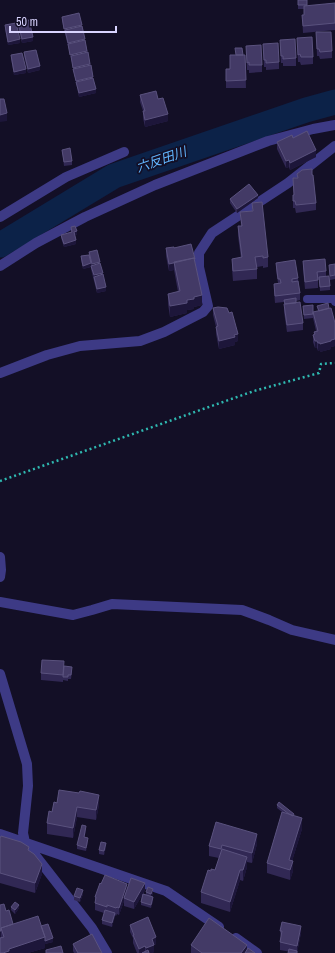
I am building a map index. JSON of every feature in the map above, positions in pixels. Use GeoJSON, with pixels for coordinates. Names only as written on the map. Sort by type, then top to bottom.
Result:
{"type":"FeatureCollection","features":[{"type":"Feature","properties":{"kind":"street"},"geometry":{"type":"LineString","coordinates":[[0,266],[36,242],[85,217],[155,185],[268,142],[313,129],[335,126]]}},
{"type":"Feature","properties":{"kind":"street"},"geometry":{"type":"LineString","coordinates":[[0,373],[47,355],[80,346],[140,341],[164,332],[203,312],[208,306],[199,267],[199,253],[212,233],[288,183],[335,146]]}},
{"type":"Feature","properties":{"kind":"street"},"geometry":{"type":"LineString","coordinates":[[0,217],[66,176],[124,152]]}},
{"type":"Feature","properties":{"kind":"street"},"geometry":{"type":"LineString","coordinates":[[0,557],[0,577]]}},
{"type":"Feature","properties":{"kind":"street"},"geometry":{"type":"LineString","coordinates":[[0,602],[73,615],[112,604],[242,610],[292,630],[335,640]]}},
{"type":"Feature","properties":{"kind":"street"},"geometry":{"type":"LineString","coordinates":[[0,674],[26,764],[28,786],[23,833],[25,842],[92,928],[107,953]]}},
{"type":"Feature","properties":{"kind":"street"},"geometry":{"type":"LineString","coordinates":[[0,834],[166,891],[257,953]]}},
{"type":"Feature","properties":{"kind":"lane"},"geometry":{"type":"LineString","coordinates":[[307,300],[334,299],[335,302]]}},
{"type":"Feature","properties":{"kind":"path"},"geometry":{"type":"LineString","coordinates":[[0,481],[254,391],[318,373],[321,364],[335,363]]}},
{"type":"Feature","properties":{"kind":"building"},"geometry":{"type":"Polygon","coordinates":[[[298,0],[307,0],[307,5],[298,5],[298,0]]]}},
{"type":"Feature","properties":{"kind":"building"},"geometry":{"type":"Polygon","coordinates":[[[335,3],[335,23],[303,26],[302,15],[304,15],[304,6],[335,3]]]}},
{"type":"Feature","properties":{"kind":"building"},"geometry":{"type":"Polygon","coordinates":[[[79,13],[82,25],[64,29],[62,17],[79,13]]]}},
{"type":"Feature","properties":{"kind":"building"},"geometry":{"type":"Polygon","coordinates":[[[29,20],[33,37],[22,39],[18,23],[29,20]]]}},
{"type":"Feature","properties":{"kind":"building"},"geometry":{"type":"Polygon","coordinates":[[[16,23],[20,39],[8,42],[5,25],[16,23]]]}},
{"type":"Feature","properties":{"kind":"building"},"geometry":{"type":"Polygon","coordinates":[[[82,26],[85,39],[68,43],[65,30],[82,26]]]}},
{"type":"Feature","properties":{"kind":"building"},"geometry":{"type":"Polygon","coordinates":[[[316,32],[331,32],[332,51],[320,52],[319,49],[317,49],[316,32]]]}},
{"type":"Feature","properties":{"kind":"building"},"geometry":{"type":"Polygon","coordinates":[[[312,37],[313,57],[301,57],[300,54],[298,55],[297,38],[312,37]]]}},
{"type":"Feature","properties":{"kind":"building"},"geometry":{"type":"Polygon","coordinates":[[[295,39],[296,58],[283,59],[283,56],[281,56],[280,40],[295,39]]]}},
{"type":"Feature","properties":{"kind":"building"},"geometry":{"type":"Polygon","coordinates":[[[85,40],[87,51],[70,55],[68,44],[85,40]]]}},
{"type":"Feature","properties":{"kind":"building"},"geometry":{"type":"Polygon","coordinates":[[[278,43],[279,62],[266,63],[266,60],[264,60],[263,44],[278,43]]]}},
{"type":"Feature","properties":{"kind":"building"},"geometry":{"type":"Polygon","coordinates":[[[261,45],[262,65],[249,65],[249,62],[247,63],[246,46],[261,45]]]}},
{"type":"Feature","properties":{"kind":"building"},"geometry":{"type":"Polygon","coordinates":[[[235,48],[242,48],[243,55],[236,55],[235,48]]]}},
{"type":"Feature","properties":{"kind":"building"},"geometry":{"type":"Polygon","coordinates":[[[36,50],[40,66],[28,69],[24,52],[36,50]]]}},
{"type":"Feature","properties":{"kind":"building"},"geometry":{"type":"Polygon","coordinates":[[[88,52],[90,64],[73,68],[71,56],[88,52]]]}},
{"type":"Feature","properties":{"kind":"building"},"geometry":{"type":"Polygon","coordinates":[[[22,53],[26,69],[14,72],[11,55],[22,53]]]}},
{"type":"Feature","properties":{"kind":"building"},"geometry":{"type":"Polygon","coordinates":[[[230,55],[245,55],[246,80],[226,81],[226,69],[230,69],[230,55]]]}},
{"type":"Feature","properties":{"kind":"building"},"geometry":{"type":"Polygon","coordinates":[[[91,65],[93,77],[76,81],[73,69],[91,65]]]}},
{"type":"Feature","properties":{"kind":"building"},"geometry":{"type":"Polygon","coordinates":[[[93,78],[96,89],[79,93],[76,82],[93,78]]]}},
{"type":"Feature","properties":{"kind":"building"},"geometry":{"type":"Polygon","coordinates":[[[156,91],[158,99],[163,98],[168,114],[145,120],[143,111],[145,111],[140,95],[156,91]]]}},
{"type":"Feature","properties":{"kind":"building"},"geometry":{"type":"Polygon","coordinates":[[[0,99],[4,99],[7,113],[0,115],[0,99]]]}},
{"type":"Feature","properties":{"kind":"building"},"geometry":{"type":"Polygon","coordinates":[[[307,131],[316,150],[290,163],[289,160],[286,161],[277,142],[292,135],[293,138],[307,131]]]}},
{"type":"Feature","properties":{"kind":"building"},"geometry":{"type":"Polygon","coordinates":[[[70,148],[72,161],[64,162],[62,150],[70,148]]]}},
{"type":"Feature","properties":{"kind":"building"},"geometry":{"type":"Polygon","coordinates":[[[312,169],[316,203],[296,205],[295,201],[293,201],[293,178],[298,178],[297,174],[302,170],[312,169]]]}},
{"type":"Feature","properties":{"kind":"building"},"geometry":{"type":"Polygon","coordinates":[[[249,184],[258,195],[237,209],[230,199],[249,184]]]}},
{"type":"Feature","properties":{"kind":"building"},"geometry":{"type":"Polygon","coordinates":[[[262,202],[268,257],[255,257],[257,269],[233,271],[232,259],[242,257],[238,226],[242,226],[240,212],[253,211],[252,203],[262,202]]]}},
{"type":"Feature","properties":{"kind":"building"},"geometry":{"type":"Polygon","coordinates":[[[75,226],[77,231],[74,232],[76,240],[64,244],[61,235],[72,232],[71,227],[75,226]]]}},
{"type":"Feature","properties":{"kind":"building"},"geometry":{"type":"Polygon","coordinates":[[[191,244],[195,259],[169,264],[166,248],[174,248],[191,244]]]}},
{"type":"Feature","properties":{"kind":"building"},"geometry":{"type":"Polygon","coordinates":[[[97,250],[100,262],[92,264],[89,252],[97,250]]]}},
{"type":"Feature","properties":{"kind":"building"},"geometry":{"type":"Polygon","coordinates":[[[89,255],[91,263],[83,266],[81,256],[89,255]]]}},
{"type":"Feature","properties":{"kind":"building"},"geometry":{"type":"Polygon","coordinates":[[[194,258],[202,295],[194,297],[194,299],[187,300],[187,303],[170,306],[168,294],[180,291],[174,262],[194,258]]]}},
{"type":"Feature","properties":{"kind":"building"},"geometry":{"type":"Polygon","coordinates":[[[325,259],[326,271],[317,272],[318,280],[305,282],[303,261],[325,259]]]}},
{"type":"Feature","properties":{"kind":"building"},"geometry":{"type":"Polygon","coordinates":[[[295,260],[298,278],[292,279],[292,282],[298,281],[300,293],[275,296],[274,284],[281,283],[280,279],[278,279],[276,263],[295,260]]]}},
{"type":"Feature","properties":{"kind":"building"},"geometry":{"type":"Polygon","coordinates":[[[100,263],[103,273],[94,275],[91,266],[100,263]]]}},
{"type":"Feature","properties":{"kind":"building"},"geometry":{"type":"Polygon","coordinates":[[[335,264],[335,275],[330,276],[329,265],[335,264]]]}},
{"type":"Feature","properties":{"kind":"building"},"geometry":{"type":"Polygon","coordinates":[[[103,274],[106,287],[97,289],[94,277],[103,274]]]}},
{"type":"Feature","properties":{"kind":"building"},"geometry":{"type":"Polygon","coordinates":[[[329,276],[330,286],[320,287],[319,277],[329,276]]]}},
{"type":"Feature","properties":{"kind":"building"},"geometry":{"type":"Polygon","coordinates":[[[296,298],[296,303],[285,304],[284,300],[296,298]]]}},
{"type":"Feature","properties":{"kind":"building"},"geometry":{"type":"Polygon","coordinates":[[[300,302],[303,323],[287,325],[284,304],[300,302]]]}},
{"type":"Feature","properties":{"kind":"building"},"geometry":{"type":"Polygon","coordinates":[[[328,303],[329,308],[319,311],[317,306],[328,303]]]}},
{"type":"Feature","properties":{"kind":"building"},"geometry":{"type":"Polygon","coordinates":[[[313,305],[313,314],[304,315],[303,306],[313,305]]]}},
{"type":"Feature","properties":{"kind":"building"},"geometry":{"type":"Polygon","coordinates":[[[213,308],[227,308],[229,313],[232,312],[238,334],[234,335],[235,337],[219,341],[216,327],[218,326],[213,308]]]}},
{"type":"Feature","properties":{"kind":"building"},"geometry":{"type":"Polygon","coordinates":[[[331,308],[335,323],[335,339],[320,344],[315,341],[313,335],[315,334],[314,332],[318,331],[313,312],[331,308]]]}},
{"type":"Feature","properties":{"kind":"building"},"geometry":{"type":"Polygon","coordinates":[[[42,660],[64,661],[63,675],[41,673],[42,660]]]}},
{"type":"Feature","properties":{"kind":"building"},"geometry":{"type":"Polygon","coordinates":[[[64,666],[72,667],[71,675],[68,675],[68,677],[63,677],[64,666]]]}},
{"type":"Feature","properties":{"kind":"building"},"geometry":{"type":"Polygon","coordinates":[[[59,790],[79,793],[80,791],[99,795],[96,810],[77,807],[73,828],[47,823],[49,811],[52,812],[54,802],[57,803],[59,790]]]}},
{"type":"Feature","properties":{"kind":"building"},"geometry":{"type":"Polygon","coordinates":[[[279,802],[294,814],[293,816],[277,805],[279,802]]]}},
{"type":"Feature","properties":{"kind":"building"},"geometry":{"type":"Polygon","coordinates":[[[282,812],[302,818],[289,860],[293,861],[290,870],[267,863],[282,812]]]}},
{"type":"Feature","properties":{"kind":"building"},"geometry":{"type":"Polygon","coordinates":[[[216,822],[257,834],[252,853],[222,845],[221,849],[209,846],[216,822]]]}},
{"type":"Feature","properties":{"kind":"building"},"geometry":{"type":"Polygon","coordinates":[[[82,825],[86,826],[84,837],[88,838],[86,848],[77,845],[82,825]]]}},
{"type":"Feature","properties":{"kind":"building"},"geometry":{"type":"Polygon","coordinates":[[[1,836],[21,842],[29,847],[28,850],[34,854],[42,864],[35,883],[0,873],[1,836]]]}},
{"type":"Feature","properties":{"kind":"building"},"geometry":{"type":"Polygon","coordinates":[[[101,842],[106,843],[104,851],[99,850],[101,842]]]}},
{"type":"Feature","properties":{"kind":"building"},"geometry":{"type":"Polygon","coordinates":[[[222,849],[247,857],[243,870],[240,870],[230,902],[201,892],[208,870],[215,870],[222,849]]]}},
{"type":"Feature","properties":{"kind":"building"},"geometry":{"type":"Polygon","coordinates":[[[105,875],[127,884],[119,908],[107,905],[107,907],[95,903],[95,897],[100,883],[101,884],[105,875]]]}},
{"type":"Feature","properties":{"kind":"building"},"geometry":{"type":"Polygon","coordinates":[[[131,878],[145,883],[134,902],[124,898],[131,878]]]}},
{"type":"Feature","properties":{"kind":"building"},"geometry":{"type":"Polygon","coordinates":[[[148,887],[153,889],[151,894],[146,892],[148,887]]]}},
{"type":"Feature","properties":{"kind":"building"},"geometry":{"type":"Polygon","coordinates":[[[77,888],[83,890],[80,898],[74,896],[77,888]]]}},
{"type":"Feature","properties":{"kind":"building"},"geometry":{"type":"Polygon","coordinates":[[[143,894],[153,897],[151,905],[141,902],[143,894]]]}},
{"type":"Feature","properties":{"kind":"building"},"geometry":{"type":"Polygon","coordinates":[[[15,902],[19,905],[15,910],[11,907],[15,902]]]}},
{"type":"Feature","properties":{"kind":"building"},"geometry":{"type":"Polygon","coordinates":[[[4,904],[6,911],[9,910],[13,924],[1,928],[0,931],[0,905],[4,904]]]}},
{"type":"Feature","properties":{"kind":"building"},"geometry":{"type":"Polygon","coordinates":[[[105,910],[115,913],[112,923],[102,920],[105,910]]]}},
{"type":"Feature","properties":{"kind":"building"},"geometry":{"type":"Polygon","coordinates":[[[38,916],[45,937],[0,953],[0,938],[4,937],[1,928],[38,916]]]}},
{"type":"Feature","properties":{"kind":"building"},"geometry":{"type":"Polygon","coordinates":[[[148,917],[156,937],[152,939],[154,945],[146,948],[145,946],[139,949],[130,925],[148,917]]]}},
{"type":"Feature","properties":{"kind":"building"},"geometry":{"type":"Polygon","coordinates":[[[209,918],[247,945],[241,953],[202,953],[191,945],[209,918]]]}},
{"type":"Feature","properties":{"kind":"building"},"geometry":{"type":"Polygon","coordinates":[[[282,922],[301,926],[297,946],[280,942],[282,922]]]}},
{"type":"Feature","properties":{"kind":"building"},"geometry":{"type":"Polygon","coordinates":[[[48,924],[53,938],[45,941],[41,926],[48,924]]]}},
{"type":"Feature","properties":{"kind":"building"},"geometry":{"type":"Polygon","coordinates":[[[92,934],[102,953],[78,953],[73,944],[92,934]]]}},
{"type":"Feature","properties":{"kind":"building"},"geometry":{"type":"Polygon","coordinates":[[[61,946],[63,953],[46,953],[46,950],[61,946]]]}},
{"type":"Feature","properties":{"kind":"building"},"geometry":{"type":"Polygon","coordinates":[[[248,948],[255,953],[245,953],[248,948]]]}},
{"type":"Feature","properties":{"kind":"building"},"geometry":{"type":"Polygon","coordinates":[[[289,949],[297,951],[297,953],[288,953],[289,949]]]}},
{"type":"Feature","properties":{"kind":"building"},"geometry":{"type":"Polygon","coordinates":[[[148,950],[149,953],[142,953],[148,950]]]}},
{"type":"Feature","properties":{"kind":"waterway","name":"六反田川"},"geometry":{"type":"LineString","coordinates":[[0,245],[114,176],[306,110],[335,102]]}}]}
